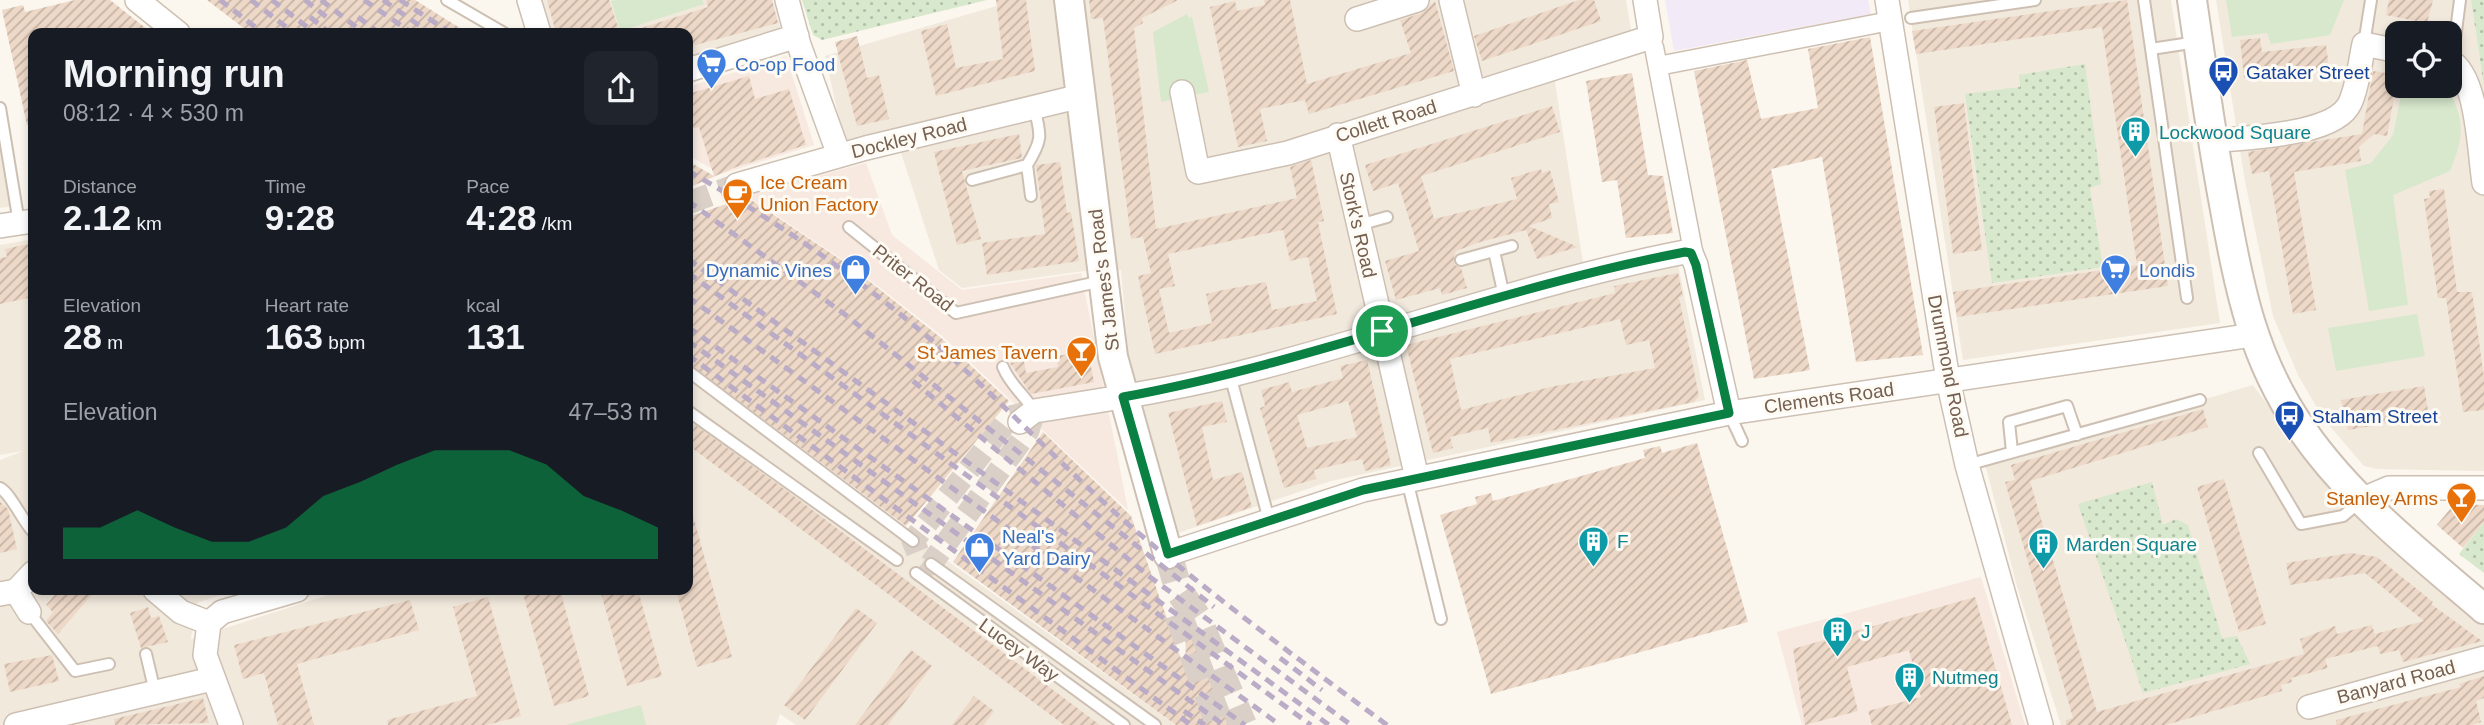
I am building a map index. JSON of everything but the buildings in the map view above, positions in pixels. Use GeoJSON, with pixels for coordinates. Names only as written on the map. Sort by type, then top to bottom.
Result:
{"type":"FeatureCollection","features":[{"type":"Feature","properties":{"kind":"street"},"geometry":{"type":"LineString","coordinates":[[137,0],[172,28]]}},
{"type":"Feature","properties":{"kind":"street"},"geometry":{"type":"LineString","coordinates":[[529,0],[537,28]]}},
{"type":"Feature","properties":{"kind":"street"},"geometry":{"type":"LineString","coordinates":[[787,0],[839,155]]}},
{"type":"Feature","properties":{"kind":"street","name":"St James's Road"},"geometry":{"type":"LineString","coordinates":[[1069,0],[1111,347],[1168,554]]}},
{"type":"Feature","properties":{"kind":"street"},"geometry":{"type":"LineString","coordinates":[[1357,19],[1417,0]]}},
{"type":"Feature","properties":{"kind":"street"},"geometry":{"type":"LineString","coordinates":[[1451,0],[1474,94]]}},
{"type":"Feature","properties":{"kind":"street"},"geometry":{"type":"LineString","coordinates":[[1645,0],[1693,256],[1729,413]]}},
{"type":"Feature","properties":{"kind":"street"},"geometry":{"type":"LineString","coordinates":[[2192,0],[2213,141],[2240,292],[2253,335],[2282,398],[2304,433],[2363,499],[2392,529],[2484,609]]}},
{"type":"Feature","properties":{"kind":"street"},"geometry":{"type":"LineString","coordinates":[[1658,66],[1896,13]]}},
{"type":"Feature","properties":{"kind":"street","name":"Drummond Road"},"geometry":{"type":"LineString","coordinates":[[1896,13],[1948,380],[1967,465],[2041,725]]}},
{"type":"Feature","properties":{"kind":"street"},"geometry":{"type":"LineString","coordinates":[[693,68],[797,36]]}},
{"type":"Feature","properties":{"kind":"street","name":"Collett Road"},"geometry":{"type":"LineString","coordinates":[[1182,92],[1198,172],[1288,153],[1338,135],[1653,42]]}},
{"type":"Feature","properties":{"kind":"street"},"geometry":{"type":"LineString","coordinates":[[2213,141],[2316,128],[2332,121],[2350,104],[2364,44],[2385,48]]}},
{"type":"Feature","properties":{"kind":"street"},"geometry":{"type":"LineString","coordinates":[[2462,71],[2470,89],[2484,183]]}},
{"type":"Feature","properties":{"kind":"street","name":"Dockley Road"},"geometry":{"type":"LineString","coordinates":[[737,185],[839,155],[1082,96]]}},
{"type":"Feature","properties":{"kind":"street","name":"Stork's Road"},"geometry":{"type":"LineString","coordinates":[[1338,135],[1412,479]]}},
{"type":"Feature","properties":{"kind":"street"},"geometry":{"type":"LineString","coordinates":[[1027,416],[1230,375],[1616,265],[1685,252],[1693,256]]}},
{"type":"Feature","properties":{"kind":"street","name":"Clements Road"},"geometry":{"type":"LineString","coordinates":[[1168,554],[1340,496],[1729,413],[2253,335]]}},
{"type":"Feature","properties":{"kind":"street"},"geometry":{"type":"LineString","coordinates":[[2363,499],[2389,488],[2484,488]]}},
{"type":"Feature","properties":{"kind":"street"},"geometry":{"type":"LineString","coordinates":[[28,577],[8,593],[29,612]]}},
{"type":"Feature","properties":{"kind":"street"},"geometry":{"type":"LineString","coordinates":[[161,595],[181,612],[209,623]]}},
{"type":"Feature","properties":{"kind":"street"},"geometry":{"type":"LineString","coordinates":[[231,725],[205,655],[209,623],[222,612],[280,595]]}},
{"type":"Feature","properties":{"kind":"street","name":"Banyard Road"},"geometry":{"type":"LineString","coordinates":[[2309,706],[2484,658]]}},
{"type":"Feature","properties":{"kind":"street"},"geometry":{"type":"LineString","coordinates":[[16,725],[212,679]]}},
{"type":"Feature","properties":{"kind":"lane"},"geometry":{"type":"LineString","coordinates":[[447,0],[495,28]]}},
{"type":"Feature","properties":{"kind":"lane"},"geometry":{"type":"LineString","coordinates":[[1896,13],[2035,0]]}},
{"type":"Feature","properties":{"kind":"lane"},"geometry":{"type":"LineString","coordinates":[[2144,0],[2187,298]]}},
{"type":"Feature","properties":{"kind":"lane"},"geometry":{"type":"LineString","coordinates":[[2364,44],[2371,0]]}},
{"type":"Feature","properties":{"kind":"lane"},"geometry":{"type":"LineString","coordinates":[[2457,21],[2460,0]]}},
{"type":"Feature","properties":{"kind":"lane"},"geometry":{"type":"LineString","coordinates":[[2151,49],[2198,42]]}},
{"type":"Feature","properties":{"kind":"lane"},"geometry":{"type":"LineString","coordinates":[[0,108],[17,223]]}},
{"type":"Feature","properties":{"kind":"lane"},"geometry":{"type":"LineString","coordinates":[[972,180],[1027,165],[1040,146],[1040,131],[1034,108]]}},
{"type":"Feature","properties":{"kind":"lane"},"geometry":{"type":"LineString","coordinates":[[1027,165],[1031,196]]}},
{"type":"Feature","properties":{"kind":"lane"},"geometry":{"type":"LineString","coordinates":[[1359,225],[1387,217]]}},
{"type":"Feature","properties":{"kind":"lane","name":"Priter Road"},"geometry":{"type":"LineString","coordinates":[[849,227],[956,313],[1104,280]]}},
{"type":"Feature","properties":{"kind":"lane"},"geometry":{"type":"LineString","coordinates":[[1461,260],[1512,246]]}},
{"type":"Feature","properties":{"kind":"lane"},"geometry":{"type":"LineString","coordinates":[[1494,251],[1504,296]]}},
{"type":"Feature","properties":{"kind":"lane"},"geometry":{"type":"LineString","coordinates":[[1003,367],[1008,381],[1027,398],[1027,416]]}},
{"type":"Feature","properties":{"kind":"lane"},"geometry":{"type":"LineString","coordinates":[[693,375],[913,541]]}},
{"type":"Feature","properties":{"kind":"lane"},"geometry":{"type":"LineString","coordinates":[[1230,375],[1269,520]]}},
{"type":"Feature","properties":{"kind":"lane"},"geometry":{"type":"LineString","coordinates":[[1967,465],[2200,400]]}},
{"type":"Feature","properties":{"kind":"lane"},"geometry":{"type":"LineString","coordinates":[[2012,452],[2009,422],[2044,412],[2067,406],[2077,435]]}},
{"type":"Feature","properties":{"kind":"lane"},"geometry":{"type":"LineString","coordinates":[[1729,413],[1742,441]]}},
{"type":"Feature","properties":{"kind":"lane"},"geometry":{"type":"LineString","coordinates":[[693,415],[897,561]]}},
{"type":"Feature","properties":{"kind":"lane"},"geometry":{"type":"LineString","coordinates":[[2259,453],[2301,524],[2343,516],[2363,499]]}},
{"type":"Feature","properties":{"kind":"lane"},"geometry":{"type":"LineString","coordinates":[[1412,479],[1441,619]]}},
{"type":"Feature","properties":{"kind":"lane"},"geometry":{"type":"LineString","coordinates":[[0,488],[28,524]]}},
{"type":"Feature","properties":{"kind":"lane"},"geometry":{"type":"LineString","coordinates":[[931,564],[1155,725]]}},
{"type":"Feature","properties":{"kind":"lane","name":"Lucey Way"},"geometry":{"type":"LineString","coordinates":[[916,573],[1124,725]]}},
{"type":"Feature","properties":{"kind":"lane"},"geometry":{"type":"LineString","coordinates":[[29,612],[75,671],[109,664]]}},
{"type":"Feature","properties":{"kind":"lane"},"geometry":{"type":"LineString","coordinates":[[146,654],[155,692]]}},
{"type":"Feature","properties":{"kind":"shaded area"},"geometry":{"type":"Polygon","coordinates":[[[537,0],[773,0],[781,31],[693,57],[693,28],[546,28],[537,0]]]}},
{"type":"Feature","properties":{"kind":"shaded area"},"geometry":{"type":"Polygon","coordinates":[[[1017,0],[1626,0],[1633,42],[1550,72],[1555,82],[1586,282],[1678,264],[1705,400],[1331,481],[1178,533],[1130,374],[1121,270],[1084,271],[962,288],[939,270],[893,128],[844,141],[825,56],[1017,0]]]}},
{"type":"Feature","properties":{"kind":"shaded area"},"geometry":{"type":"Polygon","coordinates":[[[1665,0],[1868,0],[1871,14],[1674,51],[1665,0]]]}},
{"type":"Feature","properties":{"kind":"shaded area"},"geometry":{"type":"Polygon","coordinates":[[[1908,0],[2171,0],[2220,323],[1963,360],[1908,0]]]}},
{"type":"Feature","properties":{"kind":"shaded area"},"geometry":{"type":"Polygon","coordinates":[[[2216,0],[2471,0],[2484,87],[2484,471],[2377,469],[2364,466],[2323,418],[2298,375],[2273,316],[2245,181],[2216,0]]]}},
{"type":"Feature","properties":{"kind":"shaded area"},"geometry":{"type":"Polygon","coordinates":[[[786,56],[814,145],[721,174],[693,158],[693,85],[786,56]]]}},
{"type":"Feature","properties":{"kind":"shaded area"},"geometry":{"type":"Polygon","coordinates":[[[0,133],[14,206],[0,208],[0,133]]]}},
{"type":"Feature","properties":{"kind":"shaded area"},"geometry":{"type":"Polygon","coordinates":[[[866,163],[892,235],[962,290],[1081,273],[1128,510],[941,335],[852,266],[746,195],[866,163]]]}},
{"type":"Feature","properties":{"kind":"shaded area"},"geometry":{"type":"Polygon","coordinates":[[[28,240],[28,595],[220,595],[197,603],[191,639],[328,595],[693,595],[693,371],[903,529],[1176,725],[796,725],[780,714],[776,725],[0,725],[0,460],[23,451],[0,455],[0,245],[28,240]]]}},
{"type":"Feature","properties":{"kind":"shaded area"},"geometry":{"type":"Polygon","coordinates":[[[2253,385],[2340,503],[2484,623],[2484,725],[2061,725],[2017,586],[1985,464],[2253,385]]]}},
{"type":"Feature","properties":{"kind":"shaded area"},"geometry":{"type":"Polygon","coordinates":[[[1981,577],[2025,725],[1802,725],[1777,632],[1981,577]]]}},
{"type":"Feature","properties":{"kind":"green space"},"geometry":{"type":"Polygon","coordinates":[[[702,0],[704,4],[629,28],[619,28],[611,1],[702,0]]]}},
{"type":"Feature","properties":{"kind":"green space"},"geometry":{"type":"Polygon","coordinates":[[[802,0],[987,0],[822,40],[813,35],[802,0]]]}},
{"type":"Feature","properties":{"kind":"green space"},"geometry":{"type":"Polygon","coordinates":[[[2226,0],[2344,0],[2330,35],[2271,44],[2267,33],[2232,37],[2226,0]]]}},
{"type":"Feature","properties":{"kind":"green space"},"geometry":{"type":"Polygon","coordinates":[[[2471,0],[2484,0],[2484,87],[2471,0]]]}},
{"type":"Feature","properties":{"kind":"green space"},"geometry":{"type":"Polygon","coordinates":[[[1187,14],[1189,18],[1192,17],[1209,92],[1161,102],[1153,32],[1187,14]]]}},
{"type":"Feature","properties":{"kind":"green space"},"geometry":{"type":"Polygon","coordinates":[[[2085,64],[2101,184],[2090,188],[2103,267],[1992,283],[1965,94],[2020,87],[2019,75],[2085,64]]]}},
{"type":"Feature","properties":{"kind":"green space"},"geometry":{"type":"Polygon","coordinates":[[[2401,98],[2452,98],[2461,127],[2458,148],[2450,171],[2393,195],[2408,305],[2369,311],[2345,170],[2371,163],[2393,135],[2401,98]]]}},
{"type":"Feature","properties":{"kind":"green space"},"geometry":{"type":"Polygon","coordinates":[[[2417,314],[2425,356],[2336,371],[2328,328],[2417,314]]]}},
{"type":"Feature","properties":{"kind":"green space"},"geometry":{"type":"Polygon","coordinates":[[[2152,482],[2163,525],[2176,519],[2188,525],[2222,638],[2237,636],[2250,664],[2143,693],[2078,504],[2152,482]]]}},
{"type":"Feature","properties":{"kind":"green space"},"geometry":{"type":"Polygon","coordinates":[[[2484,522],[2484,573],[2459,554],[2484,522]]]}},
{"type":"Feature","properties":{"kind":"green space"},"geometry":{"type":"Polygon","coordinates":[[[641,705],[646,725],[566,725],[641,705]]]}},
{"type":"Feature","properties":{"kind":"tunnel"},"geometry":{"type":"LineString","coordinates":[[693,201],[737,185]]}},
{"type":"Feature","properties":{"kind":"tunnel"},"geometry":{"type":"LineString","coordinates":[[1034,411],[1028,431],[931,564],[919,555],[913,541],[1010,417],[1034,411]]}},
{"type":"Feature","properties":{"kind":"tunnel"},"geometry":{"type":"LineString","coordinates":[[1168,554],[1179,591],[1197,617],[1243,725]]}},
{"type":"Feature","properties":{"kind":"tunnel"},"geometry":{"type":"LineString","coordinates":[[1178,614],[1220,725]]}},
{"type":"Feature","properties":{"kind":"railway"},"geometry":{"type":"LineString","coordinates":[[220,0],[256,28]]}},
{"type":"Feature","properties":{"kind":"railway"},"geometry":{"type":"LineString","coordinates":[[251,0],[287,28]]}},
{"type":"Feature","properties":{"kind":"railway"},"geometry":{"type":"LineString","coordinates":[[272,0],[308,28]]}},
{"type":"Feature","properties":{"kind":"railway"},"geometry":{"type":"LineString","coordinates":[[305,0],[329,19]]}},
{"type":"Feature","properties":{"kind":"railway"},"geometry":{"type":"LineString","coordinates":[[321,0],[357,28]]}},
{"type":"Feature","properties":{"kind":"railway"},"geometry":{"type":"LineString","coordinates":[[364,0],[405,28]]}},
{"type":"Feature","properties":{"kind":"railway"},"geometry":{"type":"LineString","coordinates":[[383,0],[423,28]]}},
{"type":"Feature","properties":{"kind":"railway"},"geometry":{"type":"LineString","coordinates":[[400,0],[443,28]]}},
{"type":"Feature","properties":{"kind":"railway"},"geometry":{"type":"LineString","coordinates":[[310,17],[324,28]]}},
{"type":"Feature","properties":{"kind":"railway"},"geometry":{"type":"LineString","coordinates":[[358,17],[372,28]]}},
{"type":"Feature","properties":{"kind":"railway"},"geometry":{"type":"LineString","coordinates":[[693,174],[753,209],[816,251],[906,319],[961,366],[1136,531],[1229,606],[1387,725]]}},
{"type":"Feature","properties":{"kind":"railway"},"geometry":{"type":"LineString","coordinates":[[693,205],[843,313],[1214,607]]}},
{"type":"Feature","properties":{"kind":"railway"},"geometry":{"type":"LineString","coordinates":[[693,263],[1329,725]]}},
{"type":"Feature","properties":{"kind":"railway"},"geometry":{"type":"LineString","coordinates":[[693,277],[1311,725]]}},
{"type":"Feature","properties":{"kind":"railway"},"geometry":{"type":"LineString","coordinates":[[693,301],[1280,725]]}},
{"type":"Feature","properties":{"kind":"railway"},"geometry":{"type":"LineString","coordinates":[[693,331],[1245,725]]}},
{"type":"Feature","properties":{"kind":"railway"},"geometry":{"type":"LineString","coordinates":[[693,345],[1224,725]]}},
{"type":"Feature","properties":{"kind":"railway"},"geometry":{"type":"LineString","coordinates":[[693,359],[1191,725]]}},
{"type":"Feature","properties":{"kind":"railway"},"geometry":{"type":"LineString","coordinates":[[913,381],[1150,577],[1351,725]]}},
{"type":"Feature","properties":{"kind":"railway"},"geometry":{"type":"LineString","coordinates":[[1280,658],[1322,690]]}},
{"type":"Feature","properties":{"kind":"railway"},"geometry":{"type":"LineString","coordinates":[[1184,711],[1205,725]]}},
{"type":"Feature","properties":{"kind":"place","name":"Co-op Food"},"geometry":{"type":"Point","coordinates":[712,91]}},
{"type":"Feature","properties":{"kind":"place","name":"Gataker Street"},"geometry":{"type":"Point","coordinates":[2223,99]}},
{"type":"Feature","properties":{"kind":"place","name":"Lockwood Square"},"geometry":{"type":"Point","coordinates":[2136,159]}},
{"type":"Feature","properties":{"kind":"place","name":"Ice Cream Union Factory"},"geometry":{"type":"Point","coordinates":[737,220]}},
{"type":"Feature","properties":{"kind":"place","name":"Dynamic Vines"},"geometry":{"type":"Point","coordinates":[855,297]}},
{"type":"Feature","properties":{"kind":"place","name":"Londis"},"geometry":{"type":"Point","coordinates":[2116,297]}},
{"type":"Feature","properties":{"kind":"place","name":"St James Tavern"},"geometry":{"type":"Point","coordinates":[1081,379]}},
{"type":"Feature","properties":{"kind":"place","name":"Stalham Street"},"geometry":{"type":"Point","coordinates":[2289,443]}},
{"type":"Feature","properties":{"kind":"place","name":"Stanley Arms"},"geometry":{"type":"Point","coordinates":[2461,525]}},
{"type":"Feature","properties":{"kind":"place","name":"F"},"geometry":{"type":"Point","coordinates":[1594,568]}},
{"type":"Feature","properties":{"kind":"place","name":"Marden Square"},"geometry":{"type":"Point","coordinates":[2043,571]}},
{"type":"Feature","properties":{"kind":"place","name":"Neal's Yard Dairy"},"geometry":{"type":"Point","coordinates":[979,574]}},
{"type":"Feature","properties":{"kind":"place","name":"J"},"geometry":{"type":"Point","coordinates":[1838,658]}},
{"type":"Feature","properties":{"kind":"place","name":"Nutmeg"},"geometry":{"type":"Point","coordinates":[1909,704]}},
{"type":"Feature","properties":{"kind":"route"},"geometry":{"type":"LineString","coordinates":[[1691,253],[1729,413],[1363,490],[1168,554],[1123,397],[1186,386],[1259,368],[1382,331],[1616,265],[1691,253]]}}]}
